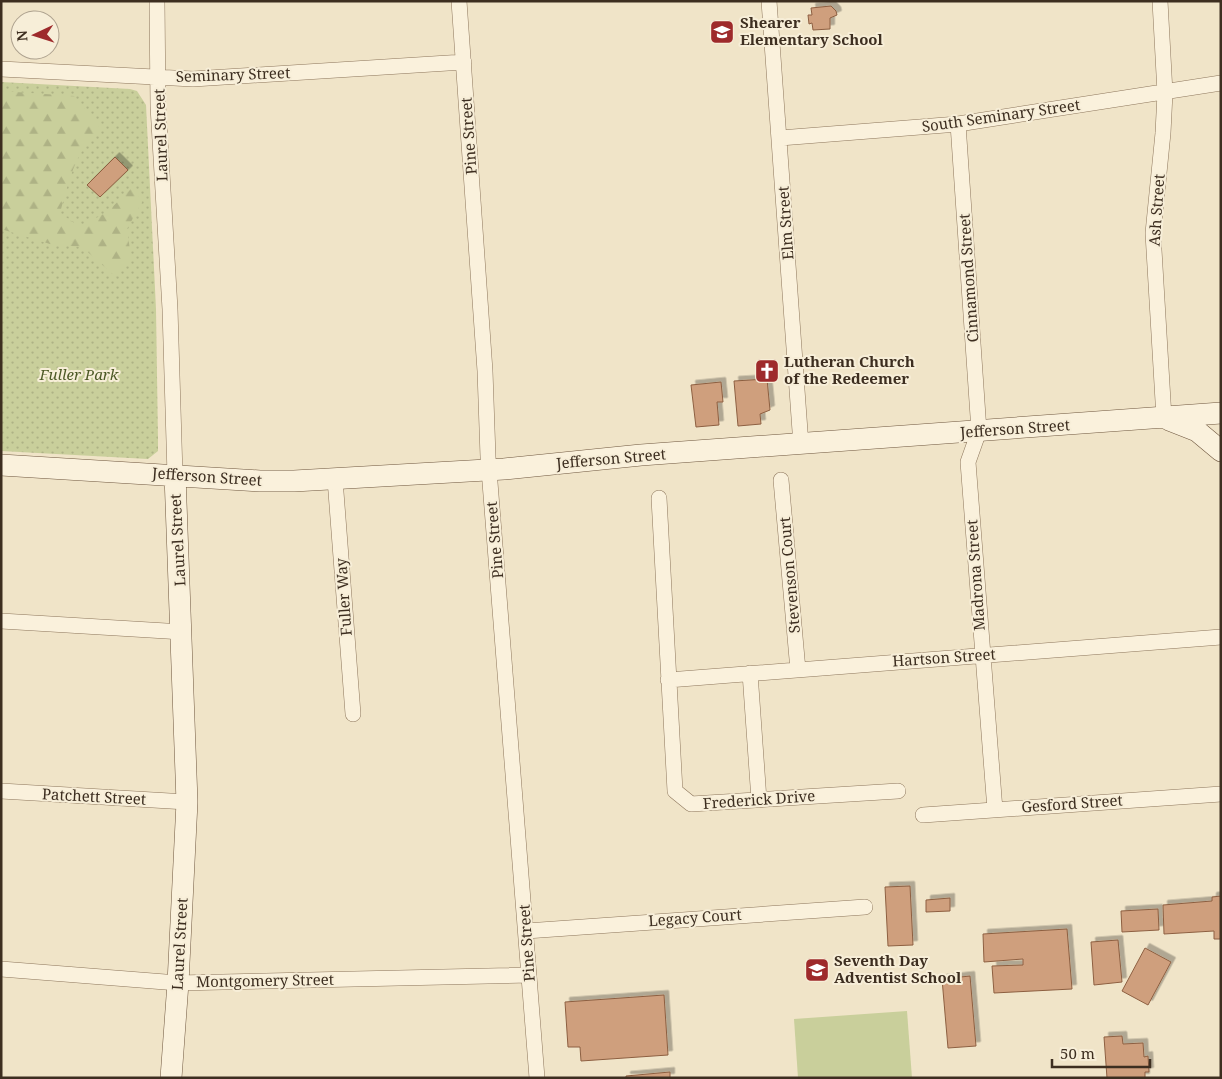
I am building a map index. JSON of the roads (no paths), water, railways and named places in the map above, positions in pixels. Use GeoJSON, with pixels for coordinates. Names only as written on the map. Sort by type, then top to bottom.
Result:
{"type":"FeatureCollection","features":[{"type":"Feature","properties":{"kind":"main road","name":"Jefferson Street"},"geometry":{"type":"LineString","coordinates":[[1,465],[260,481],[336,479],[490,469],[641,455],[1221,414]]}},
{"type":"Feature","properties":{"kind":"main road"},"geometry":{"type":"LineString","coordinates":[[1164,418],[1188,426],[1207,438],[1221,451]]}},
{"type":"Feature","properties":{"kind":"main road","name":"Laurel Street"},"geometry":{"type":"LineString","coordinates":[[171,1078],[187,802],[175,475]]}},
{"type":"Feature","properties":{"kind":"street","name":"Laurel Street"},"geometry":{"type":"LineString","coordinates":[[157,1],[175,475]]}},
{"type":"Feature","properties":{"kind":"street","name":"Pine Street"},"geometry":{"type":"LineString","coordinates":[[459,1],[490,469],[537,1078]]}},
{"type":"Feature","properties":{"kind":"street","name":"Elm Street"},"geometry":{"type":"LineString","coordinates":[[769,1],[801,445]]}},
{"type":"Feature","properties":{"kind":"street","name":"Ash Street"},"geometry":{"type":"LineString","coordinates":[[1160,1],[1165,92],[1164,134],[1153,233],[1164,418]]}},
{"type":"Feature","properties":{"kind":"street","name":"Seminary Street"},"geometry":{"type":"LineString","coordinates":[[1,69],[193,79],[464,62]]}},
{"type":"Feature","properties":{"kind":"street","name":"South Seminary Street"},"geometry":{"type":"LineString","coordinates":[[780,138],[958,124],[1221,83]]}},
{"type":"Feature","properties":{"kind":"street","name":"Cinnamond Street"},"geometry":{"type":"LineString","coordinates":[[958,124],[979,431]]}},
{"type":"Feature","properties":{"kind":"street","name":"Madrona Street"},"geometry":{"type":"LineString","coordinates":[[979,431],[968,462],[995,810]]}},
{"type":"Feature","properties":{"kind":"street","name":"Fuller Way"},"geometry":{"type":"LineString","coordinates":[[336,479],[354,714]]}},
{"type":"Feature","properties":{"kind":"street","name":"Stevenson Court"},"geometry":{"type":"LineString","coordinates":[[782,480],[798,670]]}},
{"type":"Feature","properties":{"kind":"street","name":"Frederick Drive"},"geometry":{"type":"LineString","coordinates":[[659,498],[675,791],[691,804],[898,791]]}},
{"type":"Feature","properties":{"kind":"street"},"geometry":{"type":"LineString","coordinates":[[1,621],[182,632]]}},
{"type":"Feature","properties":{"kind":"street","name":"Hartson Street"},"geometry":{"type":"LineString","coordinates":[[668,680],[1221,636]]}},
{"type":"Feature","properties":{"kind":"street"},"geometry":{"type":"LineString","coordinates":[[750,673],[759,800]]}},
{"type":"Feature","properties":{"kind":"street","name":"Patchett Street"},"geometry":{"type":"LineString","coordinates":[[1,791],[187,802]]}},
{"type":"Feature","properties":{"kind":"street","name":"Gesford Street"},"geometry":{"type":"LineString","coordinates":[[923,815],[1221,794]]}},
{"type":"Feature","properties":{"kind":"street","name":"Legacy Court"},"geometry":{"type":"LineString","coordinates":[[526,931],[865,907]]}},
{"type":"Feature","properties":{"kind":"street","name":"Montgomery Street"},"geometry":{"type":"LineString","coordinates":[[1,969],[178,983],[529,975]]}},
{"type":"Feature","properties":{"kind":"place","name":"Shearer Elementary School"},"geometry":{"type":"Point","coordinates":[722,32]}},
{"type":"Feature","properties":{"kind":"place","name":"Lutheran Church of the Redeemer"},"geometry":{"type":"Point","coordinates":[767,371]}},
{"type":"Feature","properties":{"kind":"place","name":"Seventh Day Adventist School"},"geometry":{"type":"Point","coordinates":[817,970]}},
{"type":"Feature","properties":{"kind":"park label","name":"Fuller Park"},"geometry":{"type":"Point","coordinates":[79,375]}}]}
